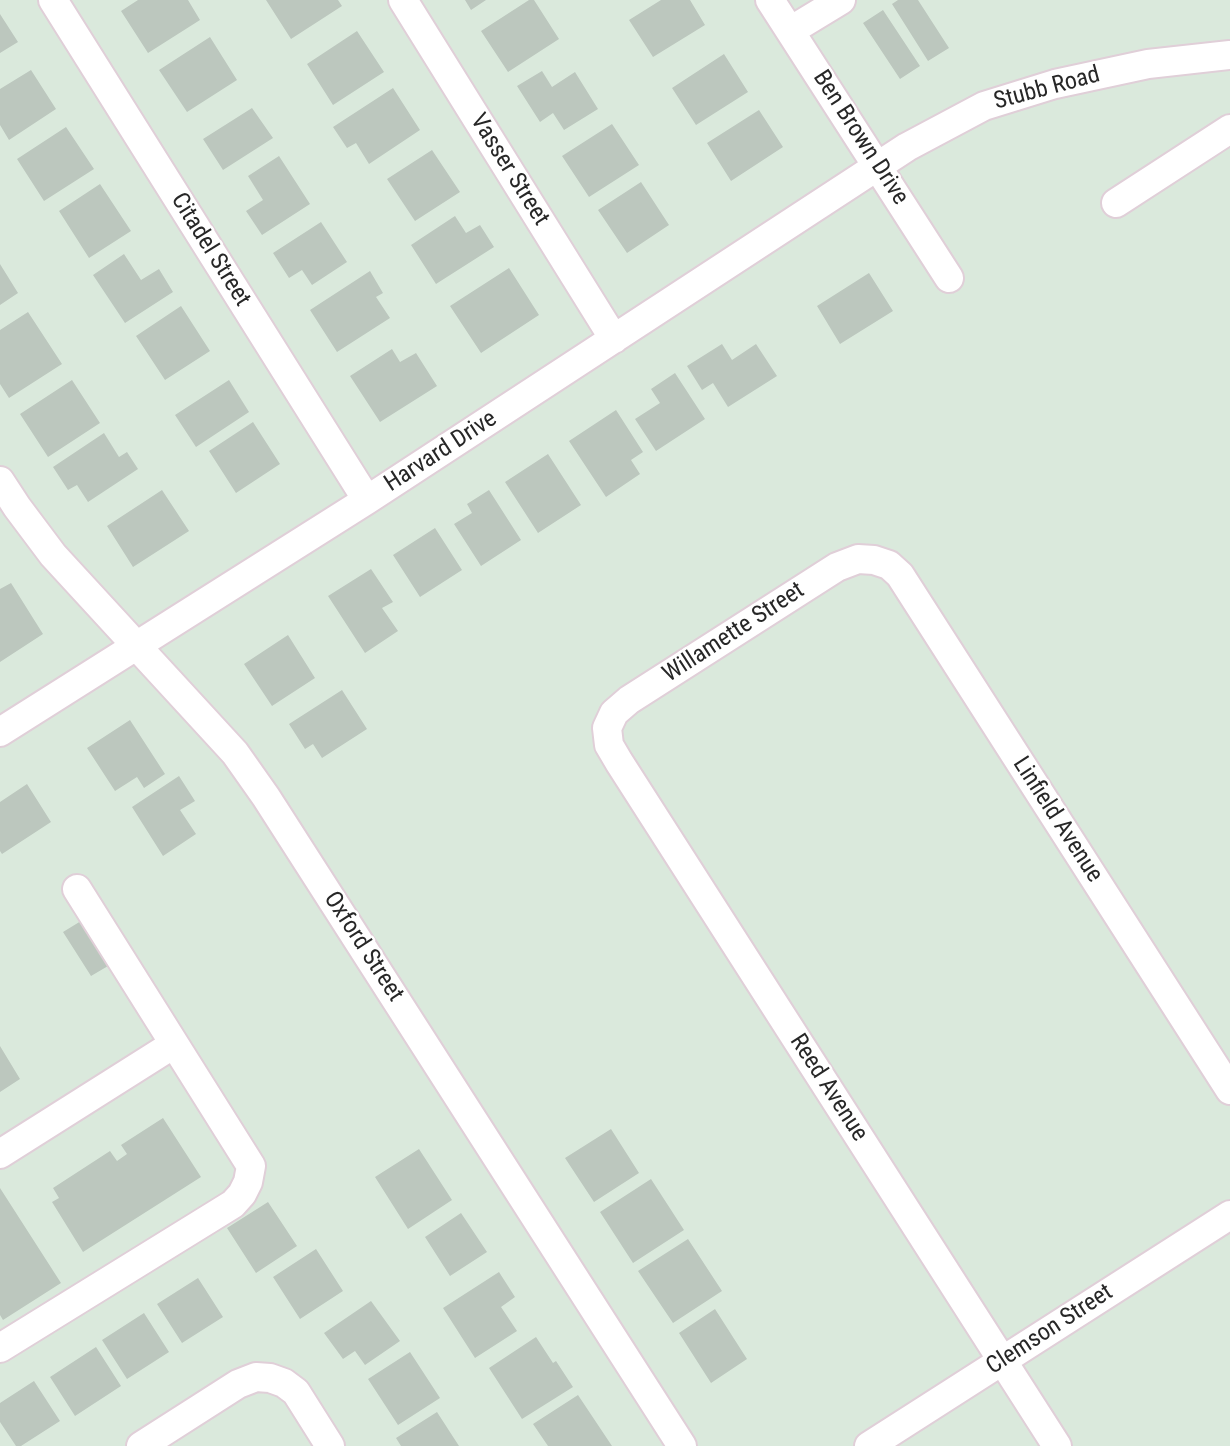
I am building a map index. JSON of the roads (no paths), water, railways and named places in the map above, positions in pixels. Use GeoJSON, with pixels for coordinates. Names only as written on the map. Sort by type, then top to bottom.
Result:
{"type":"FeatureCollection","features":[{"type":"Feature","properties":{"kind":"street","name":"Citadel Street"},"geometry":{"type":"LineString","coordinates":[[53,0],[368,500]]}},
{"type":"Feature","properties":{"kind":"street","name":"Vasser Street"},"geometry":{"type":"LineString","coordinates":[[403,0],[614,339]]}},
{"type":"Feature","properties":{"kind":"street","name":"Ben Brown Drive"},"geometry":{"type":"LineString","coordinates":[[770,0],[949,278]]}},
{"type":"Feature","properties":{"kind":"street"},"geometry":{"type":"LineString","coordinates":[[790,31],[841,0]]}},
{"type":"Feature","properties":{"kind":"street","name":"Stubb Road"},"geometry":{"type":"LineString","coordinates":[[878,165],[996,102],[1055,84],[1147,64],[1230,55]]}},
{"type":"Feature","properties":{"kind":"street"},"geometry":{"type":"LineString","coordinates":[[1116,203],[1226,141]]}},
{"type":"Feature","properties":{"kind":"street","name":"Harvard Drive"},"geometry":{"type":"LineString","coordinates":[[0,732],[368,500],[878,165]]}},
{"type":"Feature","properties":{"kind":"street","name":"Oxford Street"},"geometry":{"type":"LineString","coordinates":[[0,481],[53,555],[235,753],[267,797],[681,1446]]}},
{"type":"Feature","properties":{"kind":"street","name":"Willamette Street"},"geometry":{"type":"LineString","coordinates":[[607,728],[614,713],[629,700],[837,567],[858,559],[874,559]]}},
{"type":"Feature","properties":{"kind":"street","name":"Linfield Avenue"},"geometry":{"type":"LineString","coordinates":[[874,559],[889,565],[900,575],[1230,1090]]}},
{"type":"Feature","properties":{"kind":"street","name":"Reed Avenue"},"geometry":{"type":"LineString","coordinates":[[607,728],[609,745],[619,762],[1057,1446]]}},
{"type":"Feature","properties":{"kind":"street"},"geometry":{"type":"LineString","coordinates":[[0,1348],[233,1204],[248,1182],[251,1166],[77,889]]}},
{"type":"Feature","properties":{"kind":"street"},"geometry":{"type":"LineString","coordinates":[[0,1154],[174,1044]]}},
{"type":"Feature","properties":{"kind":"street","name":"Clemson Street"},"geometry":{"type":"LineString","coordinates":[[869,1446],[1230,1215]]}},
{"type":"Feature","properties":{"kind":"street"},"geometry":{"type":"LineString","coordinates":[[141,1446],[238,1384],[256,1377],[270,1378],[296,1391],[330,1446]]}}]}
